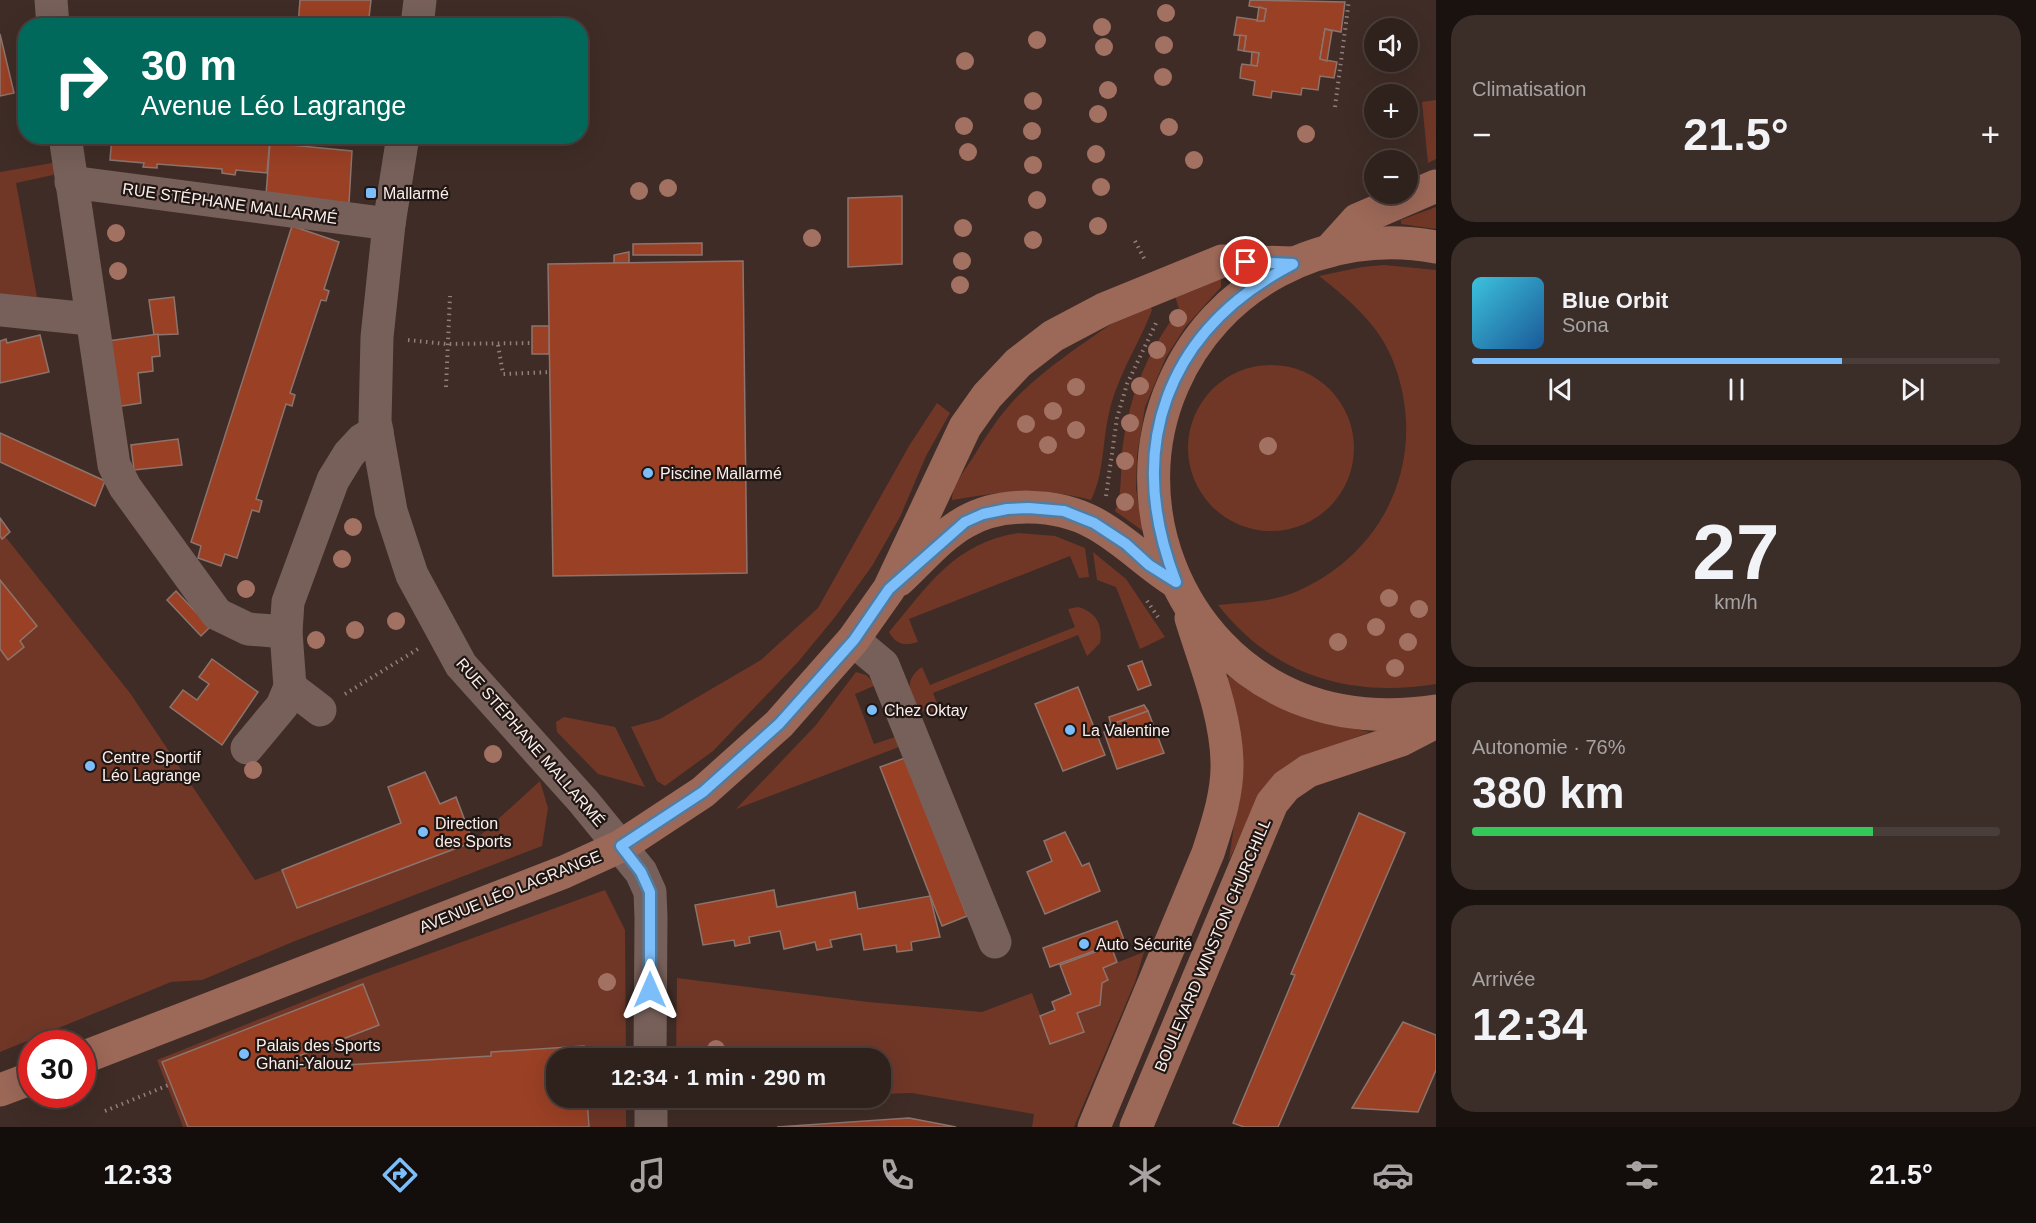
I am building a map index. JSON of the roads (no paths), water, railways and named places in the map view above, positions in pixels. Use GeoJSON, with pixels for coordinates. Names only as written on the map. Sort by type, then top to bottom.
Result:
{"type":"FeatureCollection","features":[{"type":"Feature","properties":{"kind":"main road"},"geometry":{"type":"LineString","coordinates":[[1329,251],[1357,220],[1436,186]]}},
{"type":"Feature","properties":{"kind":"main road"},"geometry":{"type":"LineString","coordinates":[[1094,1127],[1208,853],[1222,806],[1227,762],[1220,715],[1174,601],[1156,522],[1153,459],[1167,398],[1180,369],[1216,318],[1265,278],[1293,264],[1329,251],[1381,243],[1436,247]]}},
{"type":"Feature","properties":{"kind":"main road","name":"AVENUE LÉO LAGRANGE"},"geometry":{"type":"LineString","coordinates":[[96,1053],[564,872],[621,846],[703,792],[779,724],[854,640],[889,589],[965,427],[987,396],[1018,363],[1053,336],[1104,309],[1222,261],[1293,264]]}},
{"type":"Feature","properties":{"kind":"main road","name":"AVENUE LÉO LAGRANGE"},"geometry":{"type":"LineString","coordinates":[[889,589],[965,522],[983,514],[1029,508],[1064,511],[1094,523],[1126,544],[1149,565],[1174,601]]}},
{"type":"Feature","properties":{"kind":"main road"},"geometry":{"type":"LineString","coordinates":[[1174,601],[1204,626],[1239,661],[1271,684],[1297,697],[1354,713],[1384,716],[1436,711]]}},
{"type":"Feature","properties":{"kind":"main road","name":"BOULEVARD WINSTON CHURCHILL"},"geometry":{"type":"LineString","coordinates":[[1136,1127],[1272,803],[1286,786],[1308,771],[1401,740],[1436,722]]}},
{"type":"Feature","properties":{"kind":"main road"},"geometry":{"type":"LineString","coordinates":[[0,1090],[18,1083]]}},
{"type":"Feature","properties":{"kind":"street"},"geometry":{"type":"LineString","coordinates":[[51,0],[52,18]]}},
{"type":"Feature","properties":{"kind":"street"},"geometry":{"type":"LineString","coordinates":[[418,18],[420,0]]}},
{"type":"Feature","properties":{"kind":"street"},"geometry":{"type":"LineString","coordinates":[[66,144],[90,319],[114,465],[125,487],[218,614],[248,629],[286,632]]}},
{"type":"Feature","properties":{"kind":"street","name":"RUE STÉPHANE MALLARMÉ"},"geometry":{"type":"LineString","coordinates":[[402,144],[389,224],[377,337],[377,431],[392,511],[412,575],[456,657],[641,872],[650,892],[650,1048]]}},
{"type":"Feature","properties":{"kind":"street","name":"RUE STÉPHANE MALLARMÉ"},"geometry":{"type":"LineString","coordinates":[[71,182],[389,224]]}},
{"type":"Feature","properties":{"kind":"street"},"geometry":{"type":"LineString","coordinates":[[0,310],[90,319]]}},
{"type":"Feature","properties":{"kind":"street"},"geometry":{"type":"LineString","coordinates":[[247,748],[282,706],[291,687],[286,632],[288,602],[333,480],[345,458],[362,440],[377,431]]}},
{"type":"Feature","properties":{"kind":"street"},"geometry":{"type":"LineString","coordinates":[[854,640],[883,665],[995,942]]}},
{"type":"Feature","properties":{"kind":"street"},"geometry":{"type":"LineString","coordinates":[[291,687],[320,710]]}},
{"type":"Feature","properties":{"kind":"street"},"geometry":{"type":"LineString","coordinates":[[651,1108],[651,1127]]}},
{"type":"Feature","properties":{"kind":"place","name":"Mallarmé"},"geometry":{"type":"Point","coordinates":[371,193]}},
{"type":"Feature","properties":{"kind":"place","name":"Piscine Mallarmé"},"geometry":{"type":"Point","coordinates":[648,473]}},
{"type":"Feature","properties":{"kind":"place","name":"Chez Oktay"},"geometry":{"type":"Point","coordinates":[872,710]}},
{"type":"Feature","properties":{"kind":"place","name":"La Valentine"},"geometry":{"type":"Point","coordinates":[1070,730]}},
{"type":"Feature","properties":{"kind":"place","name":"Centre Sportif Léo Lagrange"},"geometry":{"type":"Point","coordinates":[90,766]}},
{"type":"Feature","properties":{"kind":"place","name":"Direction des Sports"},"geometry":{"type":"Point","coordinates":[423,832]}},
{"type":"Feature","properties":{"kind":"place","name":"Auto Sécurité"},"geometry":{"type":"Point","coordinates":[1084,944]}},
{"type":"Feature","properties":{"kind":"place","name":"Palais des Sports Ghani-Yalouz"},"geometry":{"type":"Point","coordinates":[244,1054]}}]}
